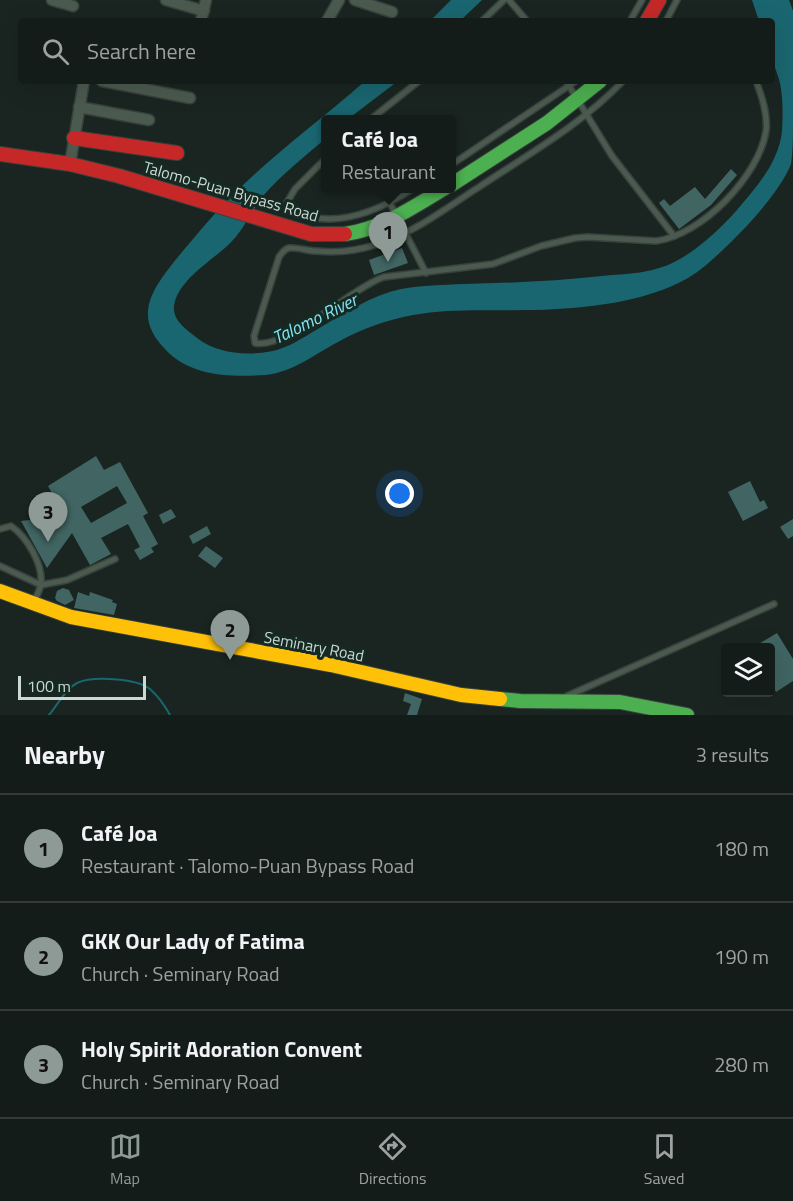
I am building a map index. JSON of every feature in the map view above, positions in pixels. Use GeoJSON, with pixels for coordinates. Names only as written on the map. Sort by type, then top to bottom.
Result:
{"type":"FeatureCollection","features":[{"type":"Feature","properties":{"kind":"main road"},"geometry":{"type":"LineString","coordinates":[[649,18],[659,0]]}},
{"type":"Feature","properties":{"kind":"main road"},"geometry":{"type":"LineString","coordinates":[[456,182],[577,101],[597,84]]}},
{"type":"Feature","properties":{"kind":"main road"},"geometry":{"type":"LineString","coordinates":[[74,138],[177,153]]}},
{"type":"Feature","properties":{"kind":"main road","name":"Talomo-Puan Bypass Road"},"geometry":{"type":"LineString","coordinates":[[0,154],[70,164],[119,176],[311,234],[346,234],[363,231],[398,217],[438,193]]}},
{"type":"Feature","properties":{"kind":"main road","name":"Seminary Road"},"geometry":{"type":"LineString","coordinates":[[0,591],[71,617],[331,665],[461,695],[496,700],[620,702],[687,715]]}},
{"type":"Feature","properties":{"kind":"street"},"geometry":{"type":"LineString","coordinates":[[52,0],[73,6]]}},
{"type":"Feature","properties":{"kind":"street"},"geometry":{"type":"LineString","coordinates":[[165,0],[204,10]]}},
{"type":"Feature","properties":{"kind":"street"},"geometry":{"type":"LineString","coordinates":[[329,18],[339,0]]}},
{"type":"Feature","properties":{"kind":"street"},"geometry":{"type":"LineString","coordinates":[[355,0],[392,12]]}},
{"type":"Feature","properties":{"kind":"street"},"geometry":{"type":"LineString","coordinates":[[70,164],[83,84]]}},
{"type":"Feature","properties":{"kind":"street"},"geometry":{"type":"LineString","coordinates":[[118,84],[190,98]]}},
{"type":"Feature","properties":{"kind":"street"},"geometry":{"type":"LineString","coordinates":[[79,107],[149,120]]}},
{"type":"Feature","properties":{"kind":"lane"},"geometry":{"type":"LineString","coordinates":[[485,18],[504,0]]}},
{"type":"Feature","properties":{"kind":"lane"},"geometry":{"type":"LineString","coordinates":[[509,0],[524,18]]}},
{"type":"Feature","properties":{"kind":"lane"},"geometry":{"type":"LineString","coordinates":[[632,18],[642,0]]}},
{"type":"Feature","properties":{"kind":"lane"},"geometry":{"type":"LineString","coordinates":[[668,18],[677,0]]}},
{"type":"Feature","properties":{"kind":"lane"},"geometry":{"type":"LineString","coordinates":[[377,115],[415,84]]}},
{"type":"Feature","properties":{"kind":"lane"},"geometry":{"type":"LineString","coordinates":[[456,162],[567,84],[612,156],[674,236]]}},
{"type":"Feature","properties":{"kind":"lane"},"geometry":{"type":"LineString","coordinates":[[620,84],[585,116],[515,164],[406,233],[377,245],[341,252],[294,248],[285,250],[279,257],[254,341],[256,344],[270,342],[287,335],[377,279],[384,277],[493,264],[541,246],[575,238],[656,241],[674,236],[696,225],[727,200],[739,185],[764,142],[767,128],[757,84]]}},
{"type":"Feature","properties":{"kind":"lane"},"geometry":{"type":"LineString","coordinates":[[321,163],[295,189],[286,204],[309,216],[335,218],[364,213],[407,193]]}},
{"type":"Feature","properties":{"kind":"lane"},"geometry":{"type":"LineString","coordinates":[[384,193],[426,273]]}},
{"type":"Feature","properties":{"kind":"lane"},"geometry":{"type":"LineString","coordinates":[[0,529],[11,526],[20,532],[39,565],[41,585],[33,604]]}},
{"type":"Feature","properties":{"kind":"lane"},"geometry":{"type":"LineString","coordinates":[[0,566],[41,585],[67,580],[115,559]]}},
{"type":"Feature","properties":{"kind":"lane"},"geometry":{"type":"LineString","coordinates":[[554,701],[774,604]]}},
{"type":"Feature","properties":{"kind":"water"},"geometry":{"type":"Polygon","coordinates":[[[451,0],[482,0],[463,18],[433,18],[451,0]]]}},
{"type":"Feature","properties":{"kind":"water"},"geometry":{"type":"Polygon","coordinates":[[[752,0],[789,0],[793,11],[793,149],[791,164],[776,191],[753,219],[705,266],[687,279],[643,296],[593,306],[545,310],[441,311],[403,317],[365,329],[295,366],[266,375],[225,375],[198,370],[174,358],[153,333],[148,317],[149,304],[163,276],[221,207],[250,178],[321,118],[321,142],[270,188],[233,240],[190,278],[177,296],[174,306],[175,316],[185,328],[205,343],[233,352],[273,351],[284,348],[368,301],[401,289],[432,285],[631,274],[659,268],[682,258],[715,232],[734,213],[762,179],[777,152],[782,131],[782,101],[775,67],[775,18],[758,18],[752,0]]]}},
{"type":"Feature","properties":{"kind":"water"},"geometry":{"type":"Polygon","coordinates":[[[361,84],[394,84],[353,115],[324,115],[361,84]]]}},
{"type":"Feature","properties":{"kind":"building"},"geometry":{"type":"Polygon","coordinates":[[[731,169],[737,175],[711,205],[679,229],[659,203],[664,199],[670,206],[695,187],[705,199],[731,169]]]}},
{"type":"Feature","properties":{"kind":"building"},"geometry":{"type":"Polygon","coordinates":[[[402,248],[408,263],[374,275],[369,260],[402,248]]]}},
{"type":"Feature","properties":{"kind":"building"},"geometry":{"type":"Polygon","coordinates":[[[96,456],[104,470],[120,462],[148,513],[143,516],[158,544],[151,548],[154,552],[140,560],[134,550],[140,547],[128,524],[101,538],[111,554],[90,565],[72,533],[47,568],[21,521],[65,516],[48,486],[96,456]],[[117,486],[81,507],[91,523],[127,503],[117,486]]]}},
{"type":"Feature","properties":{"kind":"building"},"geometry":{"type":"Polygon","coordinates":[[[750,481],[760,502],[764,500],[768,508],[743,521],[728,492],[750,481]]]}},
{"type":"Feature","properties":{"kind":"building"},"geometry":{"type":"Polygon","coordinates":[[[171,509],[176,517],[163,524],[159,515],[171,509]]]}},
{"type":"Feature","properties":{"kind":"building"},"geometry":{"type":"Polygon","coordinates":[[[793,519],[793,536],[788,539],[780,527],[793,519]]]}},
{"type":"Feature","properties":{"kind":"building"},"geometry":{"type":"Polygon","coordinates":[[[207,526],[211,534],[193,544],[189,536],[207,526]]]}},
{"type":"Feature","properties":{"kind":"building"},"geometry":{"type":"Polygon","coordinates":[[[206,546],[223,558],[215,568],[198,556],[206,546]]]}},
{"type":"Feature","properties":{"kind":"building"},"geometry":{"type":"Polygon","coordinates":[[[63,588],[69,590],[74,600],[65,605],[55,598],[57,591],[63,588]]]}},
{"type":"Feature","properties":{"kind":"building"},"geometry":{"type":"Polygon","coordinates":[[[78,592],[89,596],[90,592],[113,600],[112,602],[117,604],[114,615],[74,608],[78,592]]]}},
{"type":"Feature","properties":{"kind":"building"},"geometry":{"type":"Polygon","coordinates":[[[777,633],[793,659],[793,681],[776,692],[775,643],[760,643],[777,633]]]}},
{"type":"Feature","properties":{"kind":"building"},"geometry":{"type":"Polygon","coordinates":[[[405,693],[422,699],[417,715],[407,715],[411,704],[403,701],[405,693]]]}},
{"type":"Feature","properties":{"kind":"waterway"},"geometry":{"type":"LineString","coordinates":[[49,715],[73,686],[93,679],[125,680],[143,685],[156,695],[170,715]]}},
{"type":"Feature","properties":{"kind":"traffic: fast"},"geometry":{"type":"LineString","coordinates":[[456,182],[547,123],[596,84]]}},
{"type":"Feature","properties":{"kind":"traffic: fast"},"geometry":{"type":"LineString","coordinates":[[345,234],[384,222],[437,193]]}},
{"type":"Feature","properties":{"kind":"traffic: fast"},"geometry":{"type":"LineString","coordinates":[[500,699],[620,702],[687,715]]}},
{"type":"Feature","properties":{"kind":"traffic: slow"},"geometry":{"type":"LineString","coordinates":[[0,591],[71,617],[331,665],[461,695],[500,699]]}},
{"type":"Feature","properties":{"kind":"traffic: jam"},"geometry":{"type":"LineString","coordinates":[[649,18],[659,0]]}},
{"type":"Feature","properties":{"kind":"traffic: jam"},"geometry":{"type":"LineString","coordinates":[[74,138],[177,153]]}},
{"type":"Feature","properties":{"kind":"traffic: jam"},"geometry":{"type":"LineString","coordinates":[[0,154],[70,164],[119,176],[311,234],[345,234]]}},
{"type":"Feature","properties":{"kind":"place","name":"Café Joa"},"geometry":{"type":"Point","coordinates":[388,262]}},
{"type":"Feature","properties":{"kind":"place","name":"Holy Spirit Adoration Convent"},"geometry":{"type":"Point","coordinates":[48,542]}},
{"type":"Feature","properties":{"kind":"place","name":"GKK Our Lady of Fatima"},"geometry":{"type":"Point","coordinates":[230,660]}},
{"type":"Feature","properties":{"kind":"water label","name":"Talomo River"},"geometry":{"type":"Point","coordinates":[315,319]}}]}
